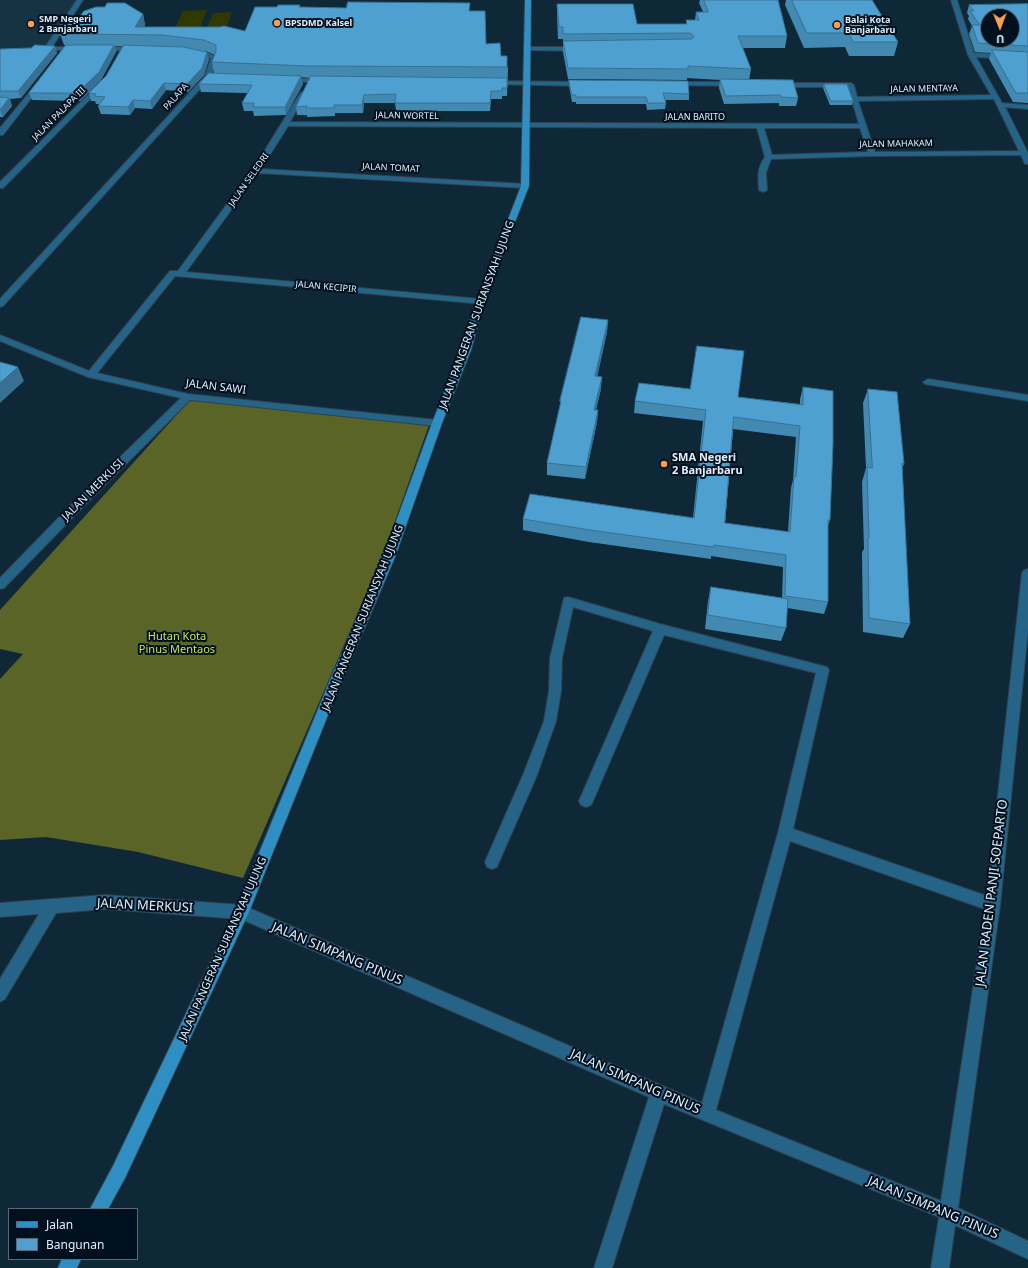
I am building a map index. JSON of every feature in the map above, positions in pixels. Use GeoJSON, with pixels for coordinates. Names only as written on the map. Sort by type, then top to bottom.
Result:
{"type":"FeatureCollection","features":[{"type":"Feature","properties":{"kind":"main road","name":"JALAN PANGERAN SURIANSYAH UJUNG"},"geometry":{"type":"LineString","coordinates":[[100,1208],[119,1172],[242,912],[336,680],[389,557],[437,423],[466,350],[480,302],[525,186],[528,126],[528,0]]}},
{"type":"Feature","properties":{"kind":"street"},"geometry":{"type":"LineString","coordinates":[[47,49],[80,0]]}},
{"type":"Feature","properties":{"kind":"street"},"geometry":{"type":"LineString","coordinates":[[954,0],[971,55],[996,97],[1028,162]]}},
{"type":"Feature","properties":{"kind":"street"},"geometry":{"type":"LineString","coordinates":[[31,49],[47,49],[64,52],[91,49],[122,52],[145,49]]}},
{"type":"Feature","properties":{"kind":"street"},"geometry":{"type":"LineString","coordinates":[[527,49],[589,49]]}},
{"type":"Feature","properties":{"kind":"street","name":"PALAPA"},"geometry":{"type":"LineString","coordinates":[[0,304],[212,77],[214,57],[204,52],[189,51]]}},
{"type":"Feature","properties":{"kind":"street"},"geometry":{"type":"LineString","coordinates":[[971,55],[1028,58]]}},
{"type":"Feature","properties":{"kind":"street"},"geometry":{"type":"LineString","coordinates":[[0,133],[43,78]]}},
{"type":"Feature","properties":{"kind":"street"},"geometry":{"type":"LineString","coordinates":[[278,80],[332,82]]}},
{"type":"Feature","properties":{"kind":"street","name":"JALAN SELEDRI"},"geometry":{"type":"LineString","coordinates":[[91,375],[177,273],[256,171],[287,124],[309,81]]}},
{"type":"Feature","properties":{"kind":"street","name":"JALAN PALAPA III"},"geometry":{"type":"LineString","coordinates":[[0,186],[104,82]]}},
{"type":"Feature","properties":{"kind":"street"},"geometry":{"type":"LineString","coordinates":[[480,83],[591,84]]}},
{"type":"Feature","properties":{"kind":"street"},"geometry":{"type":"LineString","coordinates":[[662,84],[742,84]]}},
{"type":"Feature","properties":{"kind":"street"},"geometry":{"type":"LineString","coordinates":[[774,85],[851,85],[862,126],[872,154]]}},
{"type":"Feature","properties":{"kind":"street","name":"JALAN MENTAYA"},"geometry":{"type":"LineString","coordinates":[[854,99],[996,97]]}},
{"type":"Feature","properties":{"kind":"street"},"geometry":{"type":"LineString","coordinates":[[12,102],[25,102]]}},
{"type":"Feature","properties":{"kind":"street"},"geometry":{"type":"LineString","coordinates":[[1000,105],[1028,107]]}},
{"type":"Feature","properties":{"kind":"street","name":"JALAN WORTEL"},"geometry":{"type":"LineString","coordinates":[[287,124],[528,126]]}},
{"type":"Feature","properties":{"kind":"street"},"geometry":{"type":"LineString","coordinates":[[760,125],[769,158],[763,164],[762,169],[763,190]]}},
{"type":"Feature","properties":{"kind":"street","name":"JALAN BARITO"},"geometry":{"type":"LineString","coordinates":[[528,126],[862,126]]}},
{"type":"Feature","properties":{"kind":"street","name":"JALAN MAHAKAM"},"geometry":{"type":"LineString","coordinates":[[769,158],[872,154],[1024,154]]}},
{"type":"Feature","properties":{"kind":"street","name":"JALAN TOMAT"},"geometry":{"type":"LineString","coordinates":[[256,171],[525,186]]}},
{"type":"Feature","properties":{"kind":"street","name":"JALAN KECIPIR"},"geometry":{"type":"LineString","coordinates":[[177,273],[480,302]]}},
{"type":"Feature","properties":{"kind":"street"},"geometry":{"type":"LineString","coordinates":[[0,291],[11,292]]}},
{"type":"Feature","properties":{"kind":"street","name":"JALAN SAWI"},"geometry":{"type":"LineString","coordinates":[[0,338],[91,375],[188,397],[437,423]]}},
{"type":"Feature","properties":{"kind":"street"},"geometry":{"type":"LineString","coordinates":[[928,382],[1028,398]]}},
{"type":"Feature","properties":{"kind":"street","name":"JALAN MERKUSI"},"geometry":{"type":"LineString","coordinates":[[0,585],[77,506],[188,397]]}},
{"type":"Feature","properties":{"kind":"street","name":"JALAN RADEN PANJI SOEPARTO"},"geometry":{"type":"LineString","coordinates":[[940,1268],[992,906],[1028,573]]}},
{"type":"Feature","properties":{"kind":"street"},"geometry":{"type":"LineString","coordinates":[[492,862],[530,774],[550,721],[555,691],[556,658],[568,601],[660,629],[823,670],[785,833],[707,1114]]}},
{"type":"Feature","properties":{"kind":"street"},"geometry":{"type":"LineString","coordinates":[[586,801],[660,629]]}},
{"type":"Feature","properties":{"kind":"street"},"geometry":{"type":"LineString","coordinates":[[785,833],[992,906]]}},
{"type":"Feature","properties":{"kind":"street","name":"JALAN MERKUSI"},"geometry":{"type":"LineString","coordinates":[[0,910],[105,902],[242,912]]}},
{"type":"Feature","properties":{"kind":"street"},"geometry":{"type":"LineString","coordinates":[[0,994],[52,906]]}},
{"type":"Feature","properties":{"kind":"street","name":"JALAN SIMPANG PINUS"},"geometry":{"type":"LineString","coordinates":[[242,912],[707,1114],[949,1213],[1028,1250]]}},
{"type":"Feature","properties":{"kind":"street"},"geometry":{"type":"LineString","coordinates":[[602,1268],[659,1093]]}},
{"type":"Feature","properties":{"kind":"shaded area","name":"SMP Negeri 2 Banjarbaru"},"geometry":{"type":"Polygon","coordinates":[[[0,0],[78,0],[45,48],[0,48],[0,0]]]}},
{"type":"Feature","properties":{"kind":"green space"},"geometry":{"type":"Polygon","coordinates":[[[207,10],[198,33],[173,33],[183,11],[207,10]]]}},
{"type":"Feature","properties":{"kind":"green space"},"geometry":{"type":"Polygon","coordinates":[[[232,12],[225,32],[205,32],[213,13],[232,12]]]}},
{"type":"Feature","properties":{"kind":"green space","name":"Hutan Kota Pinus Mentaos"},"geometry":{"type":"Polygon","coordinates":[[[191,399],[429,425],[383,555],[243,878],[138,852],[46,837],[0,840],[0,679],[23,654],[0,649],[0,610],[191,399]]]}},
{"type":"Feature","properties":{"kind":"building"},"geometry":{"type":"Polygon","coordinates":[[[704,0],[778,0],[787,36],[738,36],[751,69],[688,66],[688,69],[568,68],[563,41],[692,39],[694,36],[690,33],[563,34],[563,27],[559,27],[557,4],[633,4],[637,24],[687,24],[686,20],[699,20],[696,12],[708,12],[704,0]]]}},
{"type":"Feature","properties":{"kind":"building"},"geometry":{"type":"Polygon","coordinates":[[[792,0],[872,0],[898,42],[853,42],[849,33],[807,33],[792,0]]]}},
{"type":"Feature","properties":{"kind":"building"},"geometry":{"type":"Polygon","coordinates":[[[348,2],[470,3],[469,11],[485,11],[486,44],[500,43],[501,56],[507,56],[507,67],[307,66],[212,62],[216,51],[216,45],[204,40],[162,35],[60,34],[71,20],[77,20],[84,11],[96,7],[105,7],[107,3],[125,3],[143,14],[135,27],[224,26],[245,31],[255,7],[300,5],[299,7],[346,8],[348,2]]]}},
{"type":"Feature","properties":{"kind":"building"},"geometry":{"type":"Polygon","coordinates":[[[1028,4],[1028,46],[1020,46],[1020,8],[980,8],[980,25],[970,11],[974,11],[969,5],[1028,4]]]}},
{"type":"Feature","properties":{"kind":"building"},"geometry":{"type":"Polygon","coordinates":[[[972,25],[980,25],[980,43],[978,43],[972,25]]]}},
{"type":"Feature","properties":{"kind":"building"},"geometry":{"type":"Polygon","coordinates":[[[35,45],[55,46],[18,91],[0,91],[0,49],[31,48],[35,45]]]}},
{"type":"Feature","properties":{"kind":"building"},"geometry":{"type":"Polygon","coordinates":[[[66,45],[114,45],[99,72],[77,93],[29,93],[66,45]]]}},
{"type":"Feature","properties":{"kind":"building"},"geometry":{"type":"Polygon","coordinates":[[[124,45],[183,47],[207,52],[202,68],[187,84],[164,83],[150,101],[133,100],[128,107],[98,106],[105,97],[94,96],[96,94],[89,93],[106,76],[124,45]]]}},
{"type":"Feature","properties":{"kind":"building"},"geometry":{"type":"Polygon","coordinates":[[[992,50],[1028,52],[1028,93],[1016,93],[992,50]]]}},
{"type":"Feature","properties":{"kind":"building"},"geometry":{"type":"Polygon","coordinates":[[[209,73],[301,76],[285,107],[253,107],[254,103],[242,103],[252,85],[199,84],[209,73]]]}},
{"type":"Feature","properties":{"kind":"building"},"geometry":{"type":"Polygon","coordinates":[[[311,76],[507,78],[507,88],[502,88],[502,91],[491,91],[490,103],[395,103],[396,94],[364,95],[362,105],[334,105],[334,108],[306,108],[307,106],[296,107],[311,76]]]}},
{"type":"Feature","properties":{"kind":"building"},"geometry":{"type":"Polygon","coordinates":[[[720,79],[793,80],[798,98],[781,97],[780,95],[726,96],[720,79]]]}},
{"type":"Feature","properties":{"kind":"building"},"geometry":{"type":"Polygon","coordinates":[[[569,80],[688,81],[689,94],[663,93],[666,103],[648,103],[646,97],[576,97],[576,95],[572,95],[569,80]]]}},
{"type":"Feature","properties":{"kind":"building"},"geometry":{"type":"Polygon","coordinates":[[[824,84],[847,84],[853,101],[831,101],[824,84]]]}},
{"type":"Feature","properties":{"kind":"building"},"geometry":{"type":"Polygon","coordinates":[[[0,97],[9,98],[0,110],[0,97]]]}},
{"type":"Feature","properties":{"kind":"building"},"geometry":{"type":"Polygon","coordinates":[[[581,317],[608,320],[595,376],[602,377],[594,410],[598,410],[586,467],[547,463],[560,401],[581,317]]]}},
{"type":"Feature","properties":{"kind":"building"},"geometry":{"type":"Polygon","coordinates":[[[697,346],[744,351],[738,397],[803,405],[803,387],[833,391],[833,444],[830,520],[828,520],[828,602],[785,596],[786,555],[714,545],[713,547],[523,519],[530,494],[694,518],[706,410],[635,401],[639,383],[690,389],[697,346]],[[734,417],[725,523],[790,532],[794,476],[796,477],[800,426],[734,417]]]}},
{"type":"Feature","properties":{"kind":"building"},"geometry":{"type":"Polygon","coordinates":[[[0,362],[18,367],[0,383],[0,362]]]}},
{"type":"Feature","properties":{"kind":"building"},"geometry":{"type":"Polygon","coordinates":[[[868,389],[897,392],[904,464],[902,463],[910,624],[869,618],[867,467],[872,468],[868,389]]]}},
{"type":"Feature","properties":{"kind":"building"},"geometry":{"type":"Polygon","coordinates":[[[711,587],[788,599],[786,628],[708,615],[711,587]]]}},
{"type":"Feature","properties":{"kind":"place","name":"BPSDMD Kalsel"},"geometry":{"type":"Point","coordinates":[277,23]}},
{"type":"Feature","properties":{"kind":"place","name":"SMP Negeri 2 Banjarbaru"},"geometry":{"type":"Point","coordinates":[31,24]}},
{"type":"Feature","properties":{"kind":"place","name":"Balai Kota Banjarbaru"},"geometry":{"type":"Point","coordinates":[837,25]}},
{"type":"Feature","properties":{"kind":"place","name":"SMA Negeri 2 Banjarbaru"},"geometry":{"type":"Point","coordinates":[664,464]}}]}
